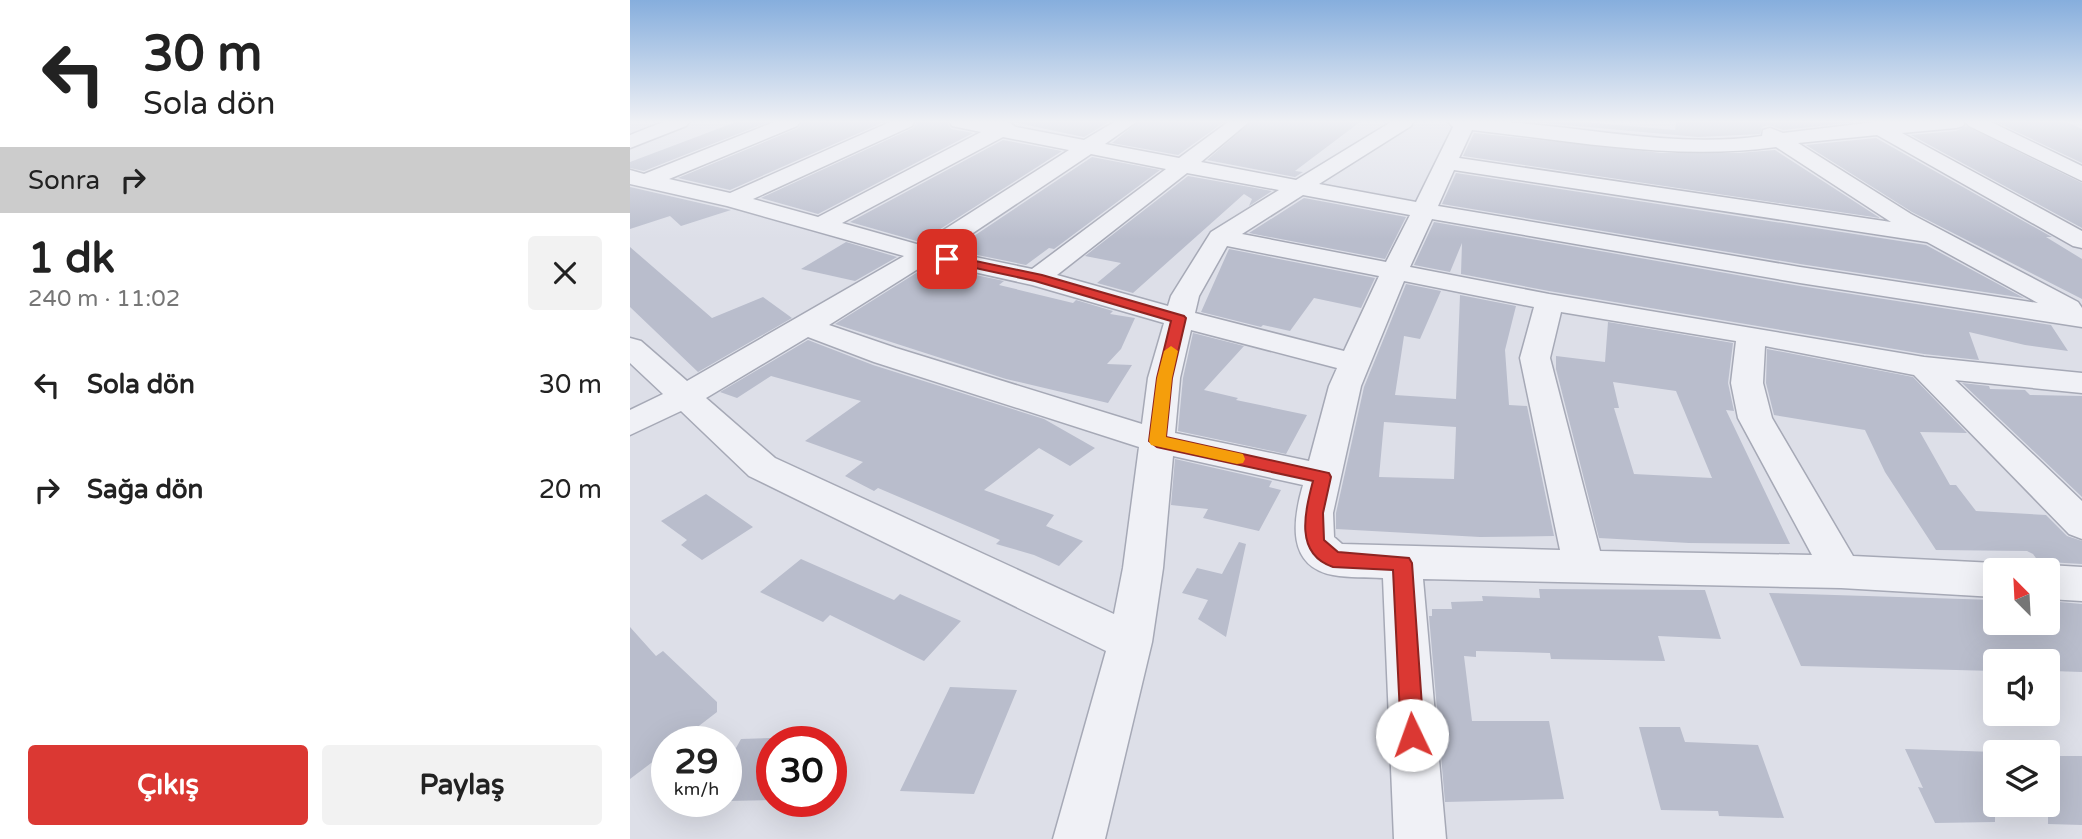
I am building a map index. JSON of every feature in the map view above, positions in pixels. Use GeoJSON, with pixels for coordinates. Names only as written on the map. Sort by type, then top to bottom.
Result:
{"type":"FeatureCollection","features":[{"type":"Feature","properties":{"kind":"street"},"geometry":{"type":"LineString","coordinates":[[635,182],[689,161]]}},
{"type":"Feature","properties":{"kind":"street"},"geometry":{"type":"LineString","coordinates":[[732,200],[818,161]]}},
{"type":"Feature","properties":{"kind":"street"},"geometry":{"type":"LineString","coordinates":[[819,226],[942,161]]}},
{"type":"Feature","properties":{"kind":"street"},"geometry":{"type":"LineString","coordinates":[[630,424],[683,397],[887,279],[1066,161]]}},
{"type":"Feature","properties":{"kind":"street"},"geometry":{"type":"LineString","coordinates":[[1163,161],[1423,211],[1835,282],[2082,317]]}},
{"type":"Feature","properties":{"kind":"street"},"geometry":{"type":"LineString","coordinates":[[1037,278],[1188,161]]}},
{"type":"Feature","properties":{"kind":"street"},"geometry":{"type":"LineString","coordinates":[[1079,839],[1130,642],[1143,568],[1164,378],[1185,296],[1220,237],[1342,161]]}},
{"type":"Feature","properties":{"kind":"street"},"geometry":{"type":"LineString","coordinates":[[1811,161],[1931,234],[2082,317]]}},
{"type":"Feature","properties":{"kind":"street"},"geometry":{"type":"LineString","coordinates":[[1938,161],[2082,242]]}},
{"type":"Feature","properties":{"kind":"street"},"geometry":{"type":"LineString","coordinates":[[2056,161],[2082,174]]}},
{"type":"Feature","properties":{"kind":"street"},"geometry":{"type":"LineString","coordinates":[[1931,234],[1445,162],[1345,386],[1314,513],[1315,542],[1333,559],[1402,563],[1841,572],[1983,579]]}},
{"type":"Feature","properties":{"kind":"street"},"geometry":{"type":"LineString","coordinates":[[635,182],[732,200],[925,254],[1037,278],[1354,363]]}},
{"type":"Feature","properties":{"kind":"street"},"geometry":{"type":"LineString","coordinates":[[1220,237],[1549,302],[1924,367],[2082,383]]}},
{"type":"Feature","properties":{"kind":"street"},"geometry":{"type":"LineString","coordinates":[[1549,302],[1535,358],[1584,567]]}},
{"type":"Feature","properties":{"kind":"street"},"geometry":{"type":"LineString","coordinates":[[805,326],[885,355],[1157,441],[1323,477]]}},
{"type":"Feature","properties":{"kind":"street"},"geometry":{"type":"LineString","coordinates":[[1751,335],[1747,383],[1755,418],[1841,572]]}},
{"type":"Feature","properties":{"kind":"street"},"geometry":{"type":"LineString","coordinates":[[630,347],[762,467],[1130,642]]}},
{"type":"Feature","properties":{"kind":"street"},"geometry":{"type":"LineString","coordinates":[[1924,367],[2082,524]]}},
{"type":"Feature","properties":{"kind":"street"},"geometry":{"type":"LineString","coordinates":[[1402,563],[1420,839]]}},
{"type":"Feature","properties":{"kind":"street"},"geometry":{"type":"LineString","coordinates":[[2060,583],[2082,584]]}},
{"type":"Feature","properties":{"kind":"building"},"geometry":{"type":"Polygon","coordinates":[[[669,161],[644,171],[630,168],[630,162],[669,161]]]}},
{"type":"Feature","properties":{"kind":"building"},"geometry":{"type":"Polygon","coordinates":[[[718,161],[795,161],[730,190],[678,178],[718,161]]]}},
{"type":"Feature","properties":{"kind":"building"},"geometry":{"type":"Polygon","coordinates":[[[841,161],[919,161],[818,214],[761,198],[841,161]]]}},
{"type":"Feature","properties":{"kind":"building"},"geometry":{"type":"Polygon","coordinates":[[[964,161],[1046,161],[920,242],[850,222],[964,161]]]}},
{"type":"Feature","properties":{"kind":"building"},"geometry":{"type":"Polygon","coordinates":[[[1086,161],[1114,161],[1160,170],[1054,249],[1049,248],[1026,265],[953,250],[1086,161]]]}},
{"type":"Feature","properties":{"kind":"building"},"geometry":{"type":"Polygon","coordinates":[[[1213,161],[1308,161],[1295,171],[1303,172],[1295,177],[1213,161]]]}},
{"type":"Feature","properties":{"kind":"building"},"geometry":{"type":"Polygon","coordinates":[[[1498,161],[1792,161],[1880,218],[1498,161]]]}},
{"type":"Feature","properties":{"kind":"building"},"geometry":{"type":"Polygon","coordinates":[[[1832,161],[1917,161],[2052,237],[2046,237],[2082,259],[2082,299],[1912,212],[1832,161]]]}},
{"type":"Feature","properties":{"kind":"building"},"geometry":{"type":"Polygon","coordinates":[[[1959,161],[2038,161],[2082,183],[2082,228],[1959,161]]]}},
{"type":"Feature","properties":{"kind":"building"},"geometry":{"type":"Polygon","coordinates":[[[1456,173],[1926,245],[2024,298],[1800,264],[1442,204],[1456,173]]]}},
{"type":"Feature","properties":{"kind":"building"},"geometry":{"type":"Polygon","coordinates":[[[1188,176],[1272,191],[1249,206],[1252,199],[1244,194],[1133,293],[1097,283],[1121,263],[1085,256],[1188,176]]]}},
{"type":"Feature","properties":{"kind":"building"},"geometry":{"type":"Polygon","coordinates":[[[630,187],[731,210],[681,226],[670,216],[630,229],[630,187]]]}},
{"type":"Feature","properties":{"kind":"building"},"geometry":{"type":"Polygon","coordinates":[[[1304,198],[1406,217],[1385,259],[1249,233],[1304,198]]]}},
{"type":"Feature","properties":{"kind":"building"},"geometry":{"type":"Polygon","coordinates":[[[1434,222],[1800,286],[2051,325],[2068,351],[2025,345],[1969,332],[1979,360],[1924,354],[1549,291],[1461,274],[1462,243],[1450,272],[1414,265],[1434,222]]]}},
{"type":"Feature","properties":{"kind":"building"},"geometry":{"type":"Polygon","coordinates":[[[846,242],[897,257],[855,281],[801,269],[846,242]]]}},
{"type":"Feature","properties":{"kind":"building"},"geometry":{"type":"Polygon","coordinates":[[[630,247],[712,318],[763,297],[792,318],[698,372],[630,307],[630,247]]]}},
{"type":"Feature","properties":{"kind":"building"},"geometry":{"type":"Polygon","coordinates":[[[1229,249],[1375,278],[1361,308],[1314,298],[1290,331],[1263,325],[1261,327],[1201,312],[1229,249]]]}},
{"type":"Feature","properties":{"kind":"building"},"geometry":{"type":"Polygon","coordinates":[[[929,265],[1004,281],[999,285],[1073,303],[1076,300],[1113,311],[1110,314],[1135,318],[1121,349],[1107,364],[1132,365],[1108,403],[1006,379],[835,324],[929,265]]]}},
{"type":"Feature","properties":{"kind":"building"},"geometry":{"type":"Polygon","coordinates":[[[1406,284],[1441,291],[1420,339],[1404,336],[1395,395],[1456,399],[1460,295],[1516,306],[1505,350],[1509,405],[1527,406],[1554,536],[1480,537],[1336,529],[1336,513],[1364,387],[1406,284]],[[1384,422],[1379,477],[1454,479],[1456,427],[1384,422]]]}},
{"type":"Feature","properties":{"kind":"building"},"geometry":{"type":"Polygon","coordinates":[[[1608,322],[1733,343],[1728,383],[1734,411],[1726,410],[1790,544],[1689,543],[1599,538],[1556,369],[1556,356],[1605,362],[1608,322]],[[1613,382],[1619,408],[1614,408],[1634,474],[1712,478],[1676,391],[1613,382]]]}},
{"type":"Feature","properties":{"kind":"building"},"geometry":{"type":"Polygon","coordinates":[[[1193,333],[1244,346],[1204,390],[1238,398],[1236,400],[1307,415],[1286,454],[1178,431],[1183,378],[1193,333]]]}},
{"type":"Feature","properties":{"kind":"building"},"geometry":{"type":"Polygon","coordinates":[[[808,340],[873,365],[1044,419],[1095,448],[1070,466],[1039,448],[984,490],[1054,515],[1046,526],[1083,541],[1059,566],[1034,555],[996,544],[1000,540],[878,488],[874,491],[845,476],[863,462],[805,441],[861,401],[771,376],[737,398],[720,392],[808,340]]]}},
{"type":"Feature","properties":{"kind":"building"},"geometry":{"type":"Polygon","coordinates":[[[1767,349],[1913,377],[1967,433],[1920,432],[1950,485],[1956,485],[1976,511],[2046,515],[2067,536],[2082,541],[2082,564],[2060,563],[2060,558],[2036,558],[2027,551],[1936,550],[1885,472],[1865,430],[1774,415],[1766,383],[1767,349]]]}},
{"type":"Feature","properties":{"kind":"building"},"geometry":{"type":"Polygon","coordinates":[[[1962,383],[1989,386],[1990,389],[2025,390],[2030,395],[2082,396],[2082,497],[1962,383]]]}},
{"type":"Feature","properties":{"kind":"building"},"geometry":{"type":"Polygon","coordinates":[[[1175,459],[1272,481],[1269,487],[1281,490],[1259,531],[1203,518],[1208,509],[1171,505],[1175,459]]]}},
{"type":"Feature","properties":{"kind":"building"},"geometry":{"type":"Polygon","coordinates":[[[706,494],[753,527],[702,560],[681,545],[687,540],[661,521],[706,494]]]}},
{"type":"Feature","properties":{"kind":"building"},"geometry":{"type":"Polygon","coordinates":[[[1239,542],[1246,544],[1226,637],[1198,619],[1208,600],[1182,593],[1197,568],[1222,574],[1239,542]]]}},
{"type":"Feature","properties":{"kind":"building"},"geometry":{"type":"Polygon","coordinates":[[[801,559],[894,600],[900,594],[961,621],[924,661],[830,615],[823,622],[760,592],[801,559]]]}},
{"type":"Feature","properties":{"kind":"building"},"geometry":{"type":"Polygon","coordinates":[[[1539,589],[1705,590],[1721,639],[1658,636],[1665,661],[1551,659],[1550,653],[1476,651],[1476,657],[1464,656],[1472,721],[1549,721],[1564,799],[1445,802],[1429,616],[1432,616],[1432,609],[1452,609],[1451,602],[1483,601],[1482,596],[1540,598],[1539,589]]]}},
{"type":"Feature","properties":{"kind":"building"},"geometry":{"type":"Polygon","coordinates":[[[1769,593],[1983,600],[1983,635],[2060,635],[2060,602],[2082,604],[2082,672],[2060,671],[2060,649],[1983,649],[1983,671],[1801,666],[1769,593]]]}},
{"type":"Feature","properties":{"kind":"building"},"geometry":{"type":"Polygon","coordinates":[[[630,627],[656,656],[663,651],[717,702],[717,712],[699,726],[651,726],[651,763],[630,779],[630,627]]]}},
{"type":"Feature","properties":{"kind":"building"},"geometry":{"type":"Polygon","coordinates":[[[950,687],[1017,690],[974,794],[900,791],[950,687]]]}},
{"type":"Feature","properties":{"kind":"building"},"geometry":{"type":"Polygon","coordinates":[[[1639,727],[1680,727],[1685,742],[1758,745],[1784,818],[1719,816],[1718,811],[1661,810],[1639,727]]]}},
{"type":"Feature","properties":{"kind":"building"},"geometry":{"type":"Polygon","coordinates":[[[742,739],[756,739],[756,800],[742,801],[742,739]]]}},
{"type":"Feature","properties":{"kind":"building"},"geometry":{"type":"Polygon","coordinates":[[[1905,749],[1983,752],[1983,817],[1995,817],[1995,822],[1935,823],[1918,787],[1923,788],[1905,749]]]}},
{"type":"Feature","properties":{"kind":"building"},"geometry":{"type":"Polygon","coordinates":[[[2060,756],[2082,756],[2082,825],[2048,824],[2048,817],[2060,817],[2060,756]]]}},
{"type":"Feature","properties":{"kind":"slow traffic"},"geometry":{"type":"LineString","coordinates":[[1171,351],[1164,378],[1157,441],[1237,459]]}},
{"type":"Feature","properties":{"kind":"route"},"geometry":{"type":"LineString","coordinates":[[947,259],[1037,278],[1179,318],[1164,378],[1157,441],[1323,477],[1314,513],[1315,542],[1333,559],[1402,563],[1412,735]]}}]}
